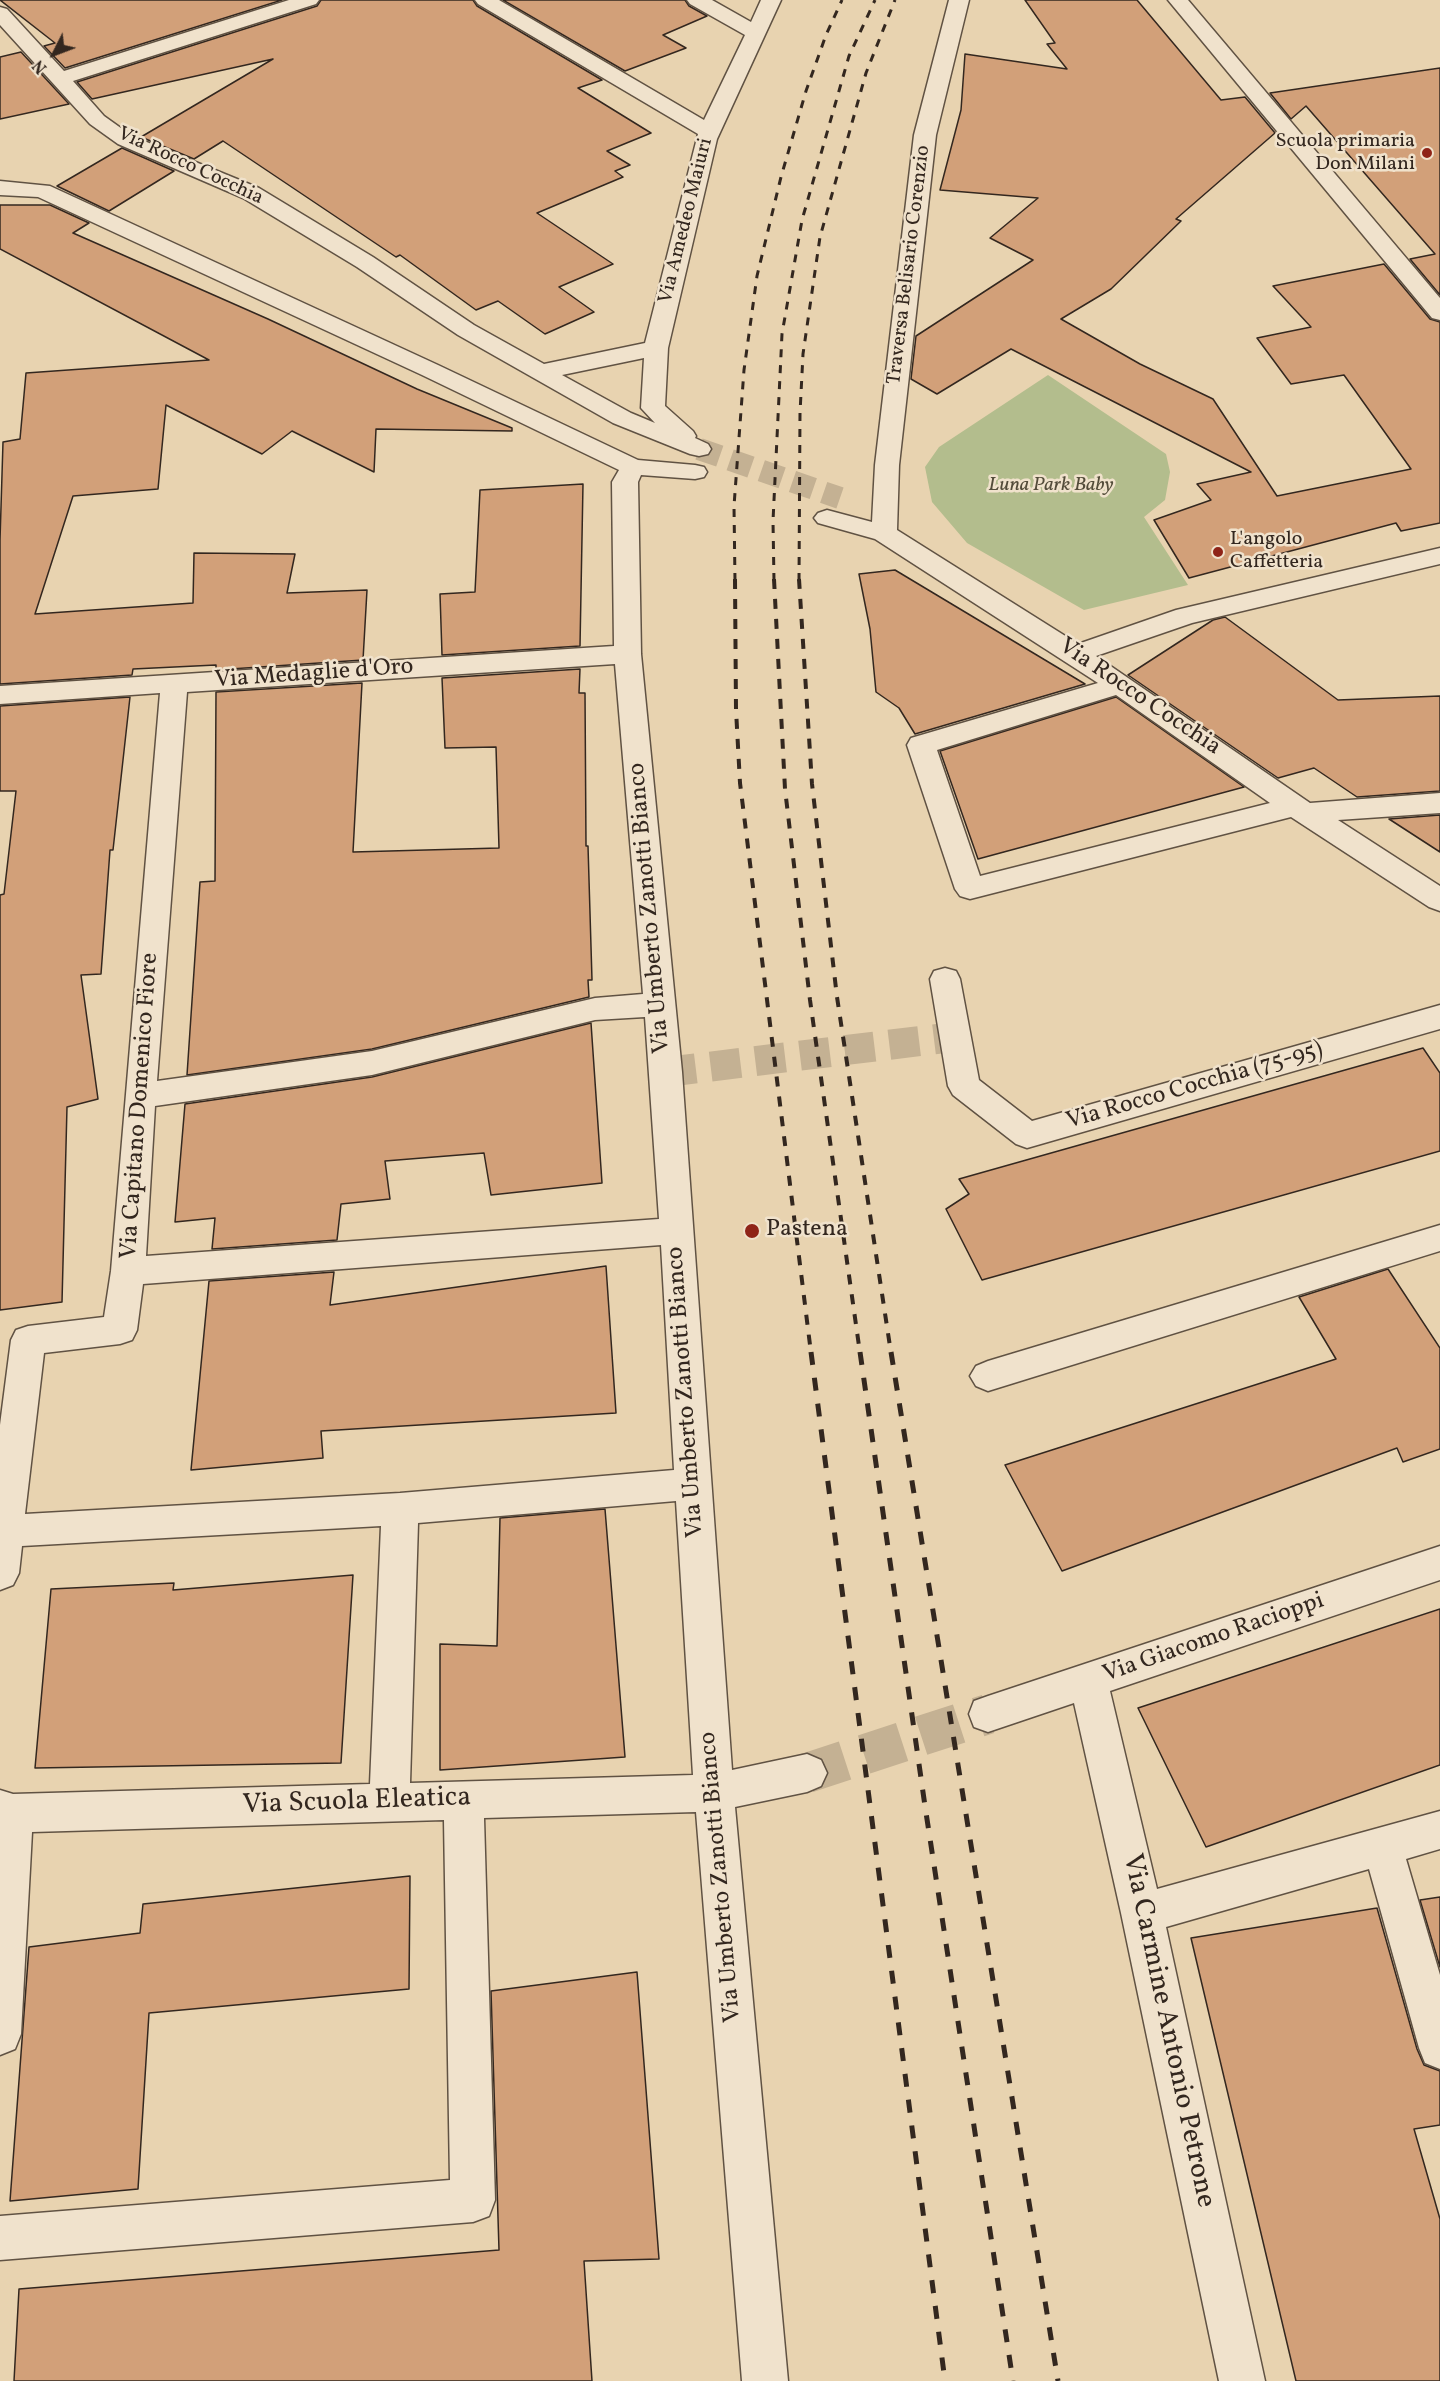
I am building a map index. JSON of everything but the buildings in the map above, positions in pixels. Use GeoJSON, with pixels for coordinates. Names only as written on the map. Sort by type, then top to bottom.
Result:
{"type":"FeatureCollection","features":[{"type":"Feature","properties":{"kind":"street"},"geometry":{"type":"LineString","coordinates":[[59,79],[309,0]]}},
{"type":"Feature","properties":{"kind":"street"},"geometry":{"type":"LineString","coordinates":[[485,0],[709,132]]}},
{"type":"Feature","properties":{"kind":"street"},"geometry":{"type":"LineString","coordinates":[[697,0],[755,32]]}},
{"type":"Feature","properties":{"kind":"street","name":"Via Amedeo Maiuri"},"geometry":{"type":"LineString","coordinates":[[697,460],[652,408],[656,348],[709,132],[771,0]]}},
{"type":"Feature","properties":{"kind":"street","name":"Traversa Belisario Corenzio"},"geometry":{"type":"LineString","coordinates":[[884,533],[887,465],[925,135],[959,0]]}},
{"type":"Feature","properties":{"kind":"street"},"geometry":{"type":"LineString","coordinates":[[1178,0],[1440,313]]}},
{"type":"Feature","properties":{"kind":"street","name":"Via Rocco Cocchia"},"geometry":{"type":"LineString","coordinates":[[0,13],[97,120],[124,141],[251,193],[366,262],[462,347],[540,372],[697,460]]}},
{"type":"Feature","properties":{"kind":"street"},"geometry":{"type":"LineString","coordinates":[[0,188],[42,191],[430,370],[633,467],[697,460]]}},
{"type":"Feature","properties":{"kind":"street"},"geometry":{"type":"LineString","coordinates":[[430,370],[462,347]]}},
{"type":"Feature","properties":{"kind":"street"},"geometry":{"type":"LineString","coordinates":[[540,372],[656,348]]}},
{"type":"Feature","properties":{"kind":"street","name":"Via Umberto Zanotti Bianco"},"geometry":{"type":"LineString","coordinates":[[633,467],[626,482],[628,654],[660,1004],[714,1793],[765,2381]]}},
{"type":"Feature","properties":{"kind":"street","name":"Via Rocco Cocchia"},"geometry":{"type":"LineString","coordinates":[[834,508],[884,533],[1075,654],[1300,810],[1440,900]]}},
{"type":"Feature","properties":{"kind":"street"},"geometry":{"type":"LineString","coordinates":[[1075,654],[1185,616],[1440,556]]}},
{"type":"Feature","properties":{"kind":"street","name":"Via Medaglie d'Oro"},"geometry":{"type":"LineString","coordinates":[[0,695],[628,654]]}},
{"type":"Feature","properties":{"kind":"street","name":"Via Capitano Domenico Fiore"},"geometry":{"type":"LineString","coordinates":[[174,684],[128,1271],[676,1231]]}},
{"type":"Feature","properties":{"kind":"street"},"geometry":{"type":"LineString","coordinates":[[1120,685],[921,745],[970,889],[1300,810],[1440,802]]}},
{"type":"Feature","properties":{"kind":"street","name":"Via Rocco Cocchia (75-95)"},"geometry":{"type":"LineString","coordinates":[[945,980],[964,1086],[1027,1135],[1439,1019]]}},
{"type":"Feature","properties":{"kind":"street"},"geometry":{"type":"LineString","coordinates":[[140,1096],[372,1063],[595,1008],[660,1004]]}},
{"type":"Feature","properties":{"kind":"street"},"geometry":{"type":"LineString","coordinates":[[988,1376],[1440,1238]]}},
{"type":"Feature","properties":{"kind":"street"},"geometry":{"type":"LineString","coordinates":[[0,1573],[5,1532],[10,1400],[28,1340],[120,1330],[128,1271]]}},
{"type":"Feature","properties":{"kind":"street"},"geometry":{"type":"LineString","coordinates":[[5,1532],[400,1509],[694,1484]]}},
{"type":"Feature","properties":{"kind":"street"},"geometry":{"type":"LineString","coordinates":[[389,1802],[400,1509]]}},
{"type":"Feature","properties":{"kind":"street","name":"Via Giacomo Racioppi"},"geometry":{"type":"LineString","coordinates":[[988,1714],[1440,1563]]}},
{"type":"Feature","properties":{"kind":"street","name":"Via Carmine Antonio Petrone"},"geometry":{"type":"LineString","coordinates":[[1089,1682],[1142,1913],[1242,2381]]}},
{"type":"Feature","properties":{"kind":"street"},"geometry":{"type":"LineString","coordinates":[[714,1793],[807,1773]]}},
{"type":"Feature","properties":{"kind":"street","name":"Via Scuola Eleatica"},"geometry":{"type":"LineString","coordinates":[[6,1811],[714,1793]]}},
{"type":"Feature","properties":{"kind":"street"},"geometry":{"type":"LineString","coordinates":[[0,2238],[473,2200],[464,1799]]}},
{"type":"Feature","properties":{"kind":"street"},"geometry":{"type":"LineString","coordinates":[[0,2034],[6,1811]]}},
{"type":"Feature","properties":{"kind":"street"},"geometry":{"type":"LineString","coordinates":[[1142,1913],[1383,1848],[1440,1830]]}},
{"type":"Feature","properties":{"kind":"street"},"geometry":{"type":"LineString","coordinates":[[1383,1848],[1440,2048]]}},
{"type":"Feature","properties":{"kind":"green space","name":"Luna Park Baby"},"geometry":{"type":"Polygon","coordinates":[[[1048,375],[1166,454],[1170,472],[1165,500],[1144,517],[1188,585],[1084,610],[967,543],[932,502],[925,467],[939,447],[1048,375]]]}},
{"type":"Feature","properties":{"kind":"tunnel"},"geometry":{"type":"LineString","coordinates":[[699,449],[840,498]]}},
{"type":"Feature","properties":{"kind":"tunnel"},"geometry":{"type":"LineString","coordinates":[[666,1072],[953,1037]]}},
{"type":"Feature","properties":{"kind":"tunnel"},"geometry":{"type":"LineString","coordinates":[[807,1773],[988,1714]]}},
{"type":"Feature","properties":{"kind":"railway"},"geometry":{"type":"LineString","coordinates":[[735,581],[734,506],[744,370],[757,276],[781,177],[806,91],[826,35],[842,0]]}},
{"type":"Feature","properties":{"kind":"railway"},"geometry":{"type":"LineString","coordinates":[[774,581],[773,521],[782,334],[802,220],[849,56],[875,0]]}},
{"type":"Feature","properties":{"kind":"railway"},"geometry":{"type":"LineString","coordinates":[[799,579],[800,413],[803,354],[820,237],[866,73],[895,0]]}},
{"type":"Feature","properties":{"kind":"railway"},"geometry":{"type":"LineString","coordinates":[[735,579],[736,710],[740,783],[811,1353]]}},
{"type":"Feature","properties":{"kind":"railway"},"geometry":{"type":"LineString","coordinates":[[774,579],[785,789],[810,1000],[860,1353]]}},
{"type":"Feature","properties":{"kind":"railway"},"geometry":{"type":"LineString","coordinates":[[799,579],[812,784],[837,997],[891,1353]]}},
{"type":"Feature","properties":{"kind":"railway"},"geometry":{"type":"LineString","coordinates":[[811,1352],[945,2381]]}},
{"type":"Feature","properties":{"kind":"railway"},"geometry":{"type":"LineString","coordinates":[[860,1352],[925,1806],[1013,2381]]}},
{"type":"Feature","properties":{"kind":"railway"},"geometry":{"type":"LineString","coordinates":[[891,1352],[1058,2381]]}},
{"type":"Feature","properties":{"kind":"place","name":"Scuola primaria Don Milani"},"geometry":{"type":"Point","coordinates":[1427,153]}},
{"type":"Feature","properties":{"kind":"place","name":"L'angolo Caffetteria"},"geometry":{"type":"Point","coordinates":[1218,552]}},
{"type":"Feature","properties":{"kind":"place","name":"Pastena"},"geometry":{"type":"Point","coordinates":[752,1231]}}]}
